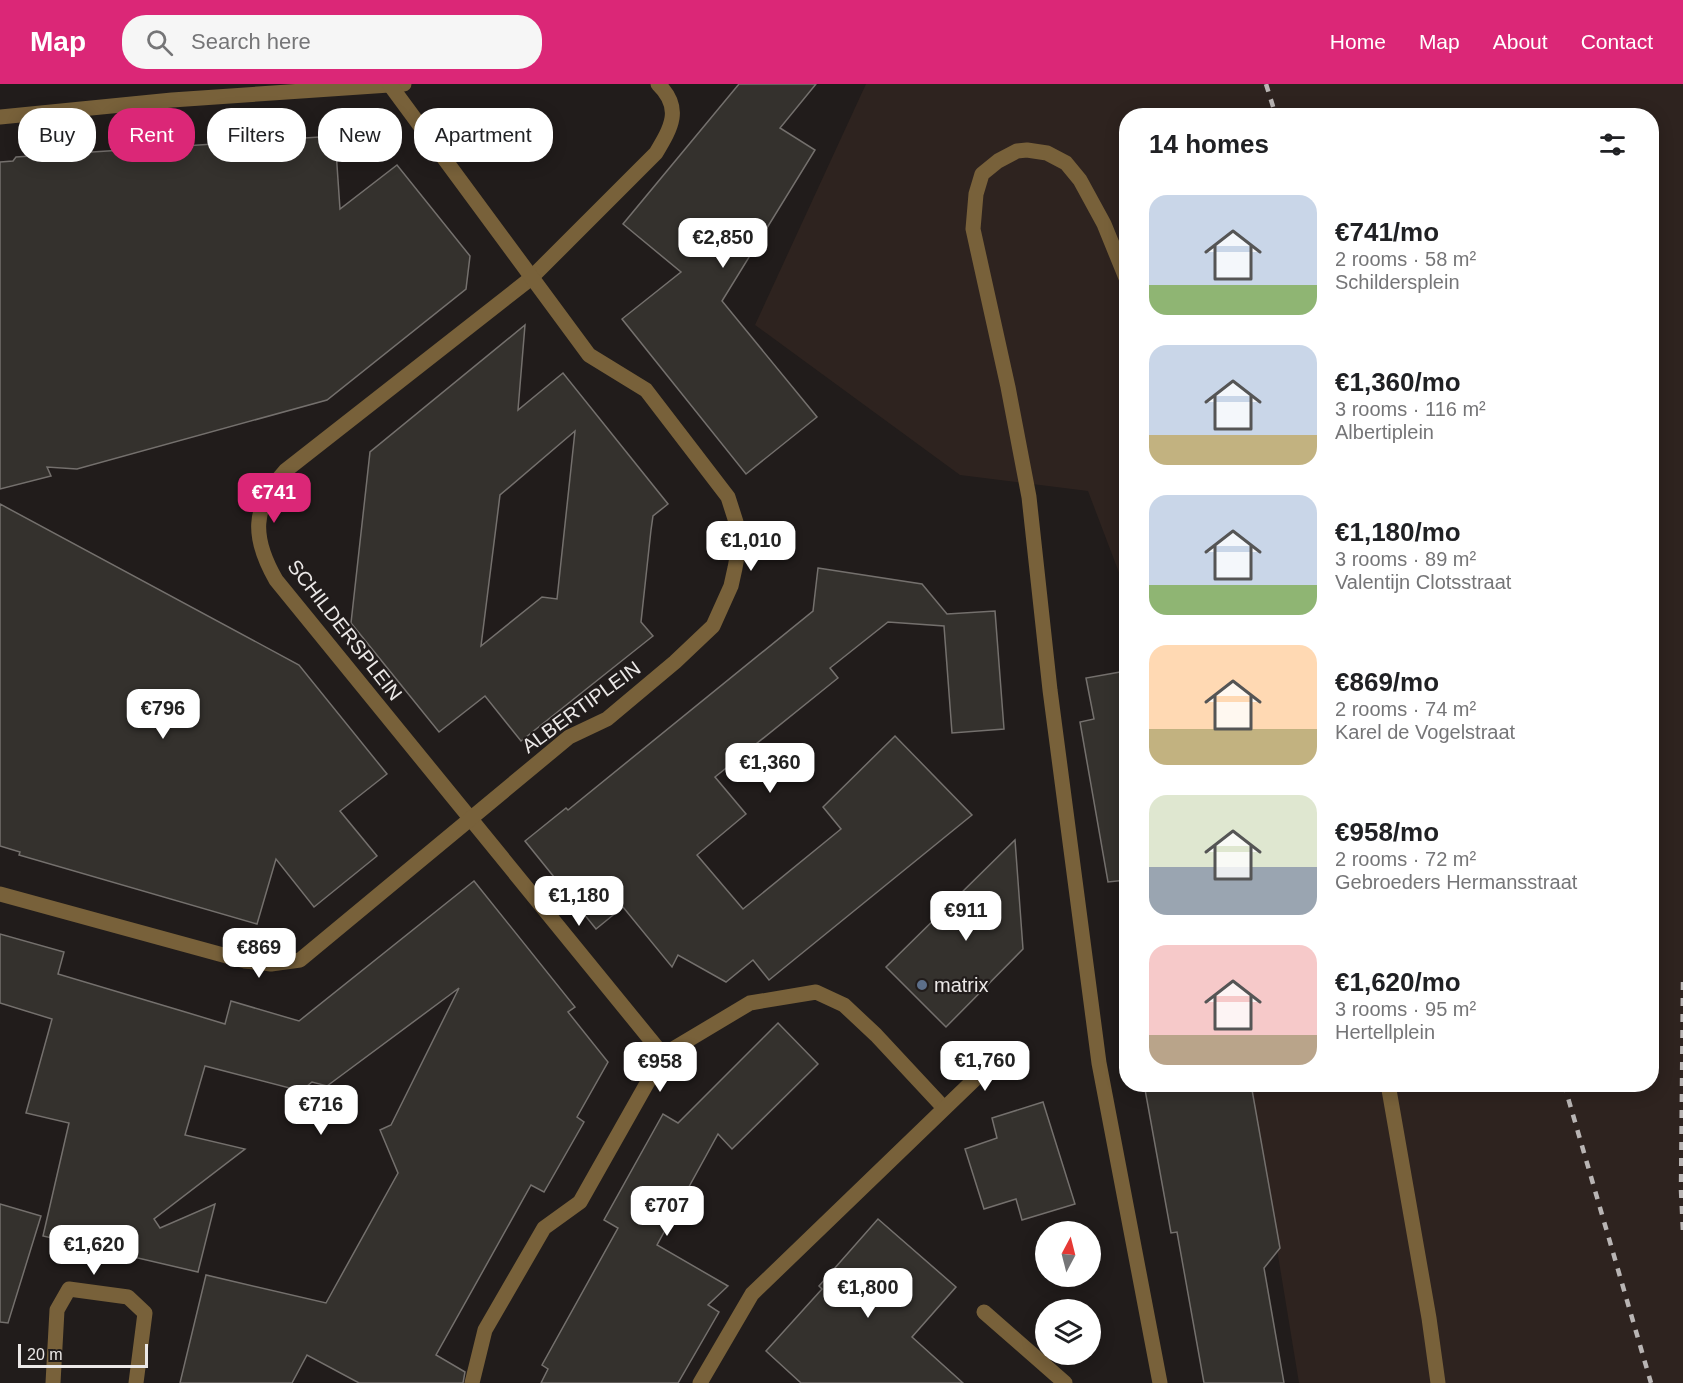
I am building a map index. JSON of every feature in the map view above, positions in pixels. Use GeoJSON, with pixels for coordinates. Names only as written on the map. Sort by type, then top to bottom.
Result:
{"type":"FeatureCollection","features":[{"type":"Feature","properties":{"kind":"street","name":"SCHILDERSPLEIN"},"geometry":{"type":"LineString","coordinates":[[658,84],[671,103],[673,118],[668,133],[656,153],[530,279],[285,471],[271,486],[262,502],[258,522],[260,545],[276,580],[470,821],[663,1055]]}},
{"type":"Feature","properties":{"kind":"street","name":"ALBERTIPLEIN"},"geometry":{"type":"LineString","coordinates":[[0,894],[245,961],[271,964],[300,960],[569,737],[607,719],[675,662],[713,626],[731,586],[738,546],[736,522],[728,497],[646,390],[589,355],[530,279],[397,85]]}},
{"type":"Feature","properties":{"kind":"street"},"geometry":{"type":"LineString","coordinates":[[0,117],[172,100],[397,85]]}},
{"type":"Feature","properties":{"kind":"street"},"geometry":{"type":"LineString","coordinates":[[1119,261],[1104,224],[1080,180],[1066,163],[1047,153],[1017,151],[998,161],[982,174],[976,194],[974,229],[1029,497],[1050,690],[1099,1063],[1160,1383]]}},
{"type":"Feature","properties":{"kind":"street"},"geometry":{"type":"LineString","coordinates":[[472,1383],[485,1330],[544,1228],[580,1202],[663,1055],[750,1002],[816,992],[844,1005],[876,1035],[944,1108]]}},
{"type":"Feature","properties":{"kind":"street"},"geometry":{"type":"LineString","coordinates":[[700,1383],[752,1294],[1003,1052]]}},
{"type":"Feature","properties":{"kind":"street"},"geometry":{"type":"LineString","coordinates":[[1389,1092],[1429,1318],[1438,1383]]}},
{"type":"Feature","properties":{"kind":"street"},"geometry":{"type":"LineString","coordinates":[[53,1383],[57,1310],[69,1289],[128,1297],[145,1313],[136,1383]]}},
{"type":"Feature","properties":{"kind":"street"},"geometry":{"type":"LineString","coordinates":[[984,1312],[1065,1383]]}},
{"type":"Feature","properties":{"kind":"shaded area"},"geometry":{"type":"Polygon","coordinates":[[[866,84],[1683,84],[1683,1383],[1299,1383],[1251,1092],[1659,1092],[1659,108],[1119,108],[1119,573],[1088,491],[960,475],[755,325],[866,84]]]}},
{"type":"Feature","properties":{"kind":"building"},"geometry":{"type":"Polygon","coordinates":[[[739,84],[816,84],[780,128],[815,150],[722,301],[817,417],[746,474],[622,319],[681,272],[623,224],[739,84]]]}},
{"type":"Feature","properties":{"kind":"building"},"geometry":{"type":"Polygon","coordinates":[[[318,137],[318,162],[337,162],[340,209],[397,165],[470,256],[466,289],[327,400],[77,469],[47,467],[51,476],[0,489],[0,162],[13,161],[18,157],[18,162],[96,162],[96,152],[108,151],[108,162],[195,162],[195,145],[207,144],[207,162],[306,162],[306,138],[318,137]]]}},
{"type":"Feature","properties":{"kind":"building"},"geometry":{"type":"Polygon","coordinates":[[[525,325],[518,410],[563,373],[668,504],[653,516],[651,530],[641,622],[653,636],[521,741],[485,696],[439,732],[351,623],[370,452],[525,325]],[[575,431],[500,495],[481,646],[542,597],[557,599],[575,431]]]}},
{"type":"Feature","properties":{"kind":"building"},"geometry":{"type":"Polygon","coordinates":[[[0,504],[299,665],[387,774],[340,811],[377,856],[314,907],[276,859],[257,924],[19,855],[20,852],[0,846],[0,504]]]}},
{"type":"Feature","properties":{"kind":"building"},"geometry":{"type":"Polygon","coordinates":[[[818,568],[922,584],[947,614],[995,611],[1004,729],[952,733],[944,626],[888,622],[830,668],[838,678],[715,777],[746,814],[697,855],[743,909],[841,829],[823,807],[895,736],[972,815],[769,980],[753,960],[726,982],[678,955],[672,967],[623,907],[596,929],[525,841],[566,808],[568,810],[813,611],[818,568]]]}},
{"type":"Feature","properties":{"kind":"building"},"geometry":{"type":"Polygon","coordinates":[[[1119,672],[1119,881],[1108,882],[1080,722],[1094,719],[1086,678],[1119,672]]]}},
{"type":"Feature","properties":{"kind":"building"},"geometry":{"type":"Polygon","coordinates":[[[1015,840],[1023,949],[946,1027],[886,967],[1015,840]]]}},
{"type":"Feature","properties":{"kind":"building"},"geometry":{"type":"Polygon","coordinates":[[[474,881],[575,1007],[568,1012],[608,1062],[577,1117],[584,1122],[544,1192],[531,1185],[436,1355],[465,1372],[463,1383],[359,1383],[307,1355],[292,1383],[180,1383],[206,1275],[326,1303],[398,1173],[380,1130],[391,1125],[459,988],[327,1086],[312,1082],[301,1091],[205,1066],[185,1135],[245,1149],[154,1219],[160,1228],[215,1204],[198,1272],[43,1236],[69,1123],[26,1113],[52,1019],[0,1003],[0,934],[64,952],[58,974],[225,1024],[231,1001],[299,1021],[474,881]]]}},
{"type":"Feature","properties":{"kind":"building"},"geometry":{"type":"Polygon","coordinates":[[[778,1023],[818,1064],[732,1149],[718,1134],[657,1245],[728,1286],[708,1305],[719,1312],[678,1383],[541,1383],[548,1369],[542,1365],[618,1228],[604,1220],[663,1114],[678,1123],[778,1023]]]}},
{"type":"Feature","properties":{"kind":"building"},"geometry":{"type":"Polygon","coordinates":[[[1145,1092],[1252,1092],[1280,1248],[1264,1268],[1284,1383],[1204,1383],[1177,1232],[1171,1233],[1145,1092]]]}},
{"type":"Feature","properties":{"kind":"building"},"geometry":{"type":"Polygon","coordinates":[[[1043,1102],[1075,1204],[1022,1220],[1016,1199],[984,1209],[965,1149],[997,1138],[992,1118],[1043,1102]]]}},
{"type":"Feature","properties":{"kind":"building"},"geometry":{"type":"Polygon","coordinates":[[[0,1204],[41,1216],[8,1323],[0,1322],[0,1204]]]}},
{"type":"Feature","properties":{"kind":"building"},"geometry":{"type":"Polygon","coordinates":[[[878,1219],[956,1287],[912,1337],[963,1383],[801,1383],[766,1351],[822,1289],[819,1286],[878,1219]]]}},
{"type":"Feature","properties":{"kind":"railway"},"geometry":{"type":"LineString","coordinates":[[1266,84],[1274,108]]}},
{"type":"Feature","properties":{"kind":"railway"},"geometry":{"type":"LineString","coordinates":[[1683,982],[1681,1190],[1683,1232]]}},
{"type":"Feature","properties":{"kind":"railway"},"geometry":{"type":"LineString","coordinates":[[1566,1092],[1651,1383]]}},
{"type":"Feature","properties":{"kind":"place","name":"matrix"},"geometry":{"type":"Point","coordinates":[922,985]}}]}
